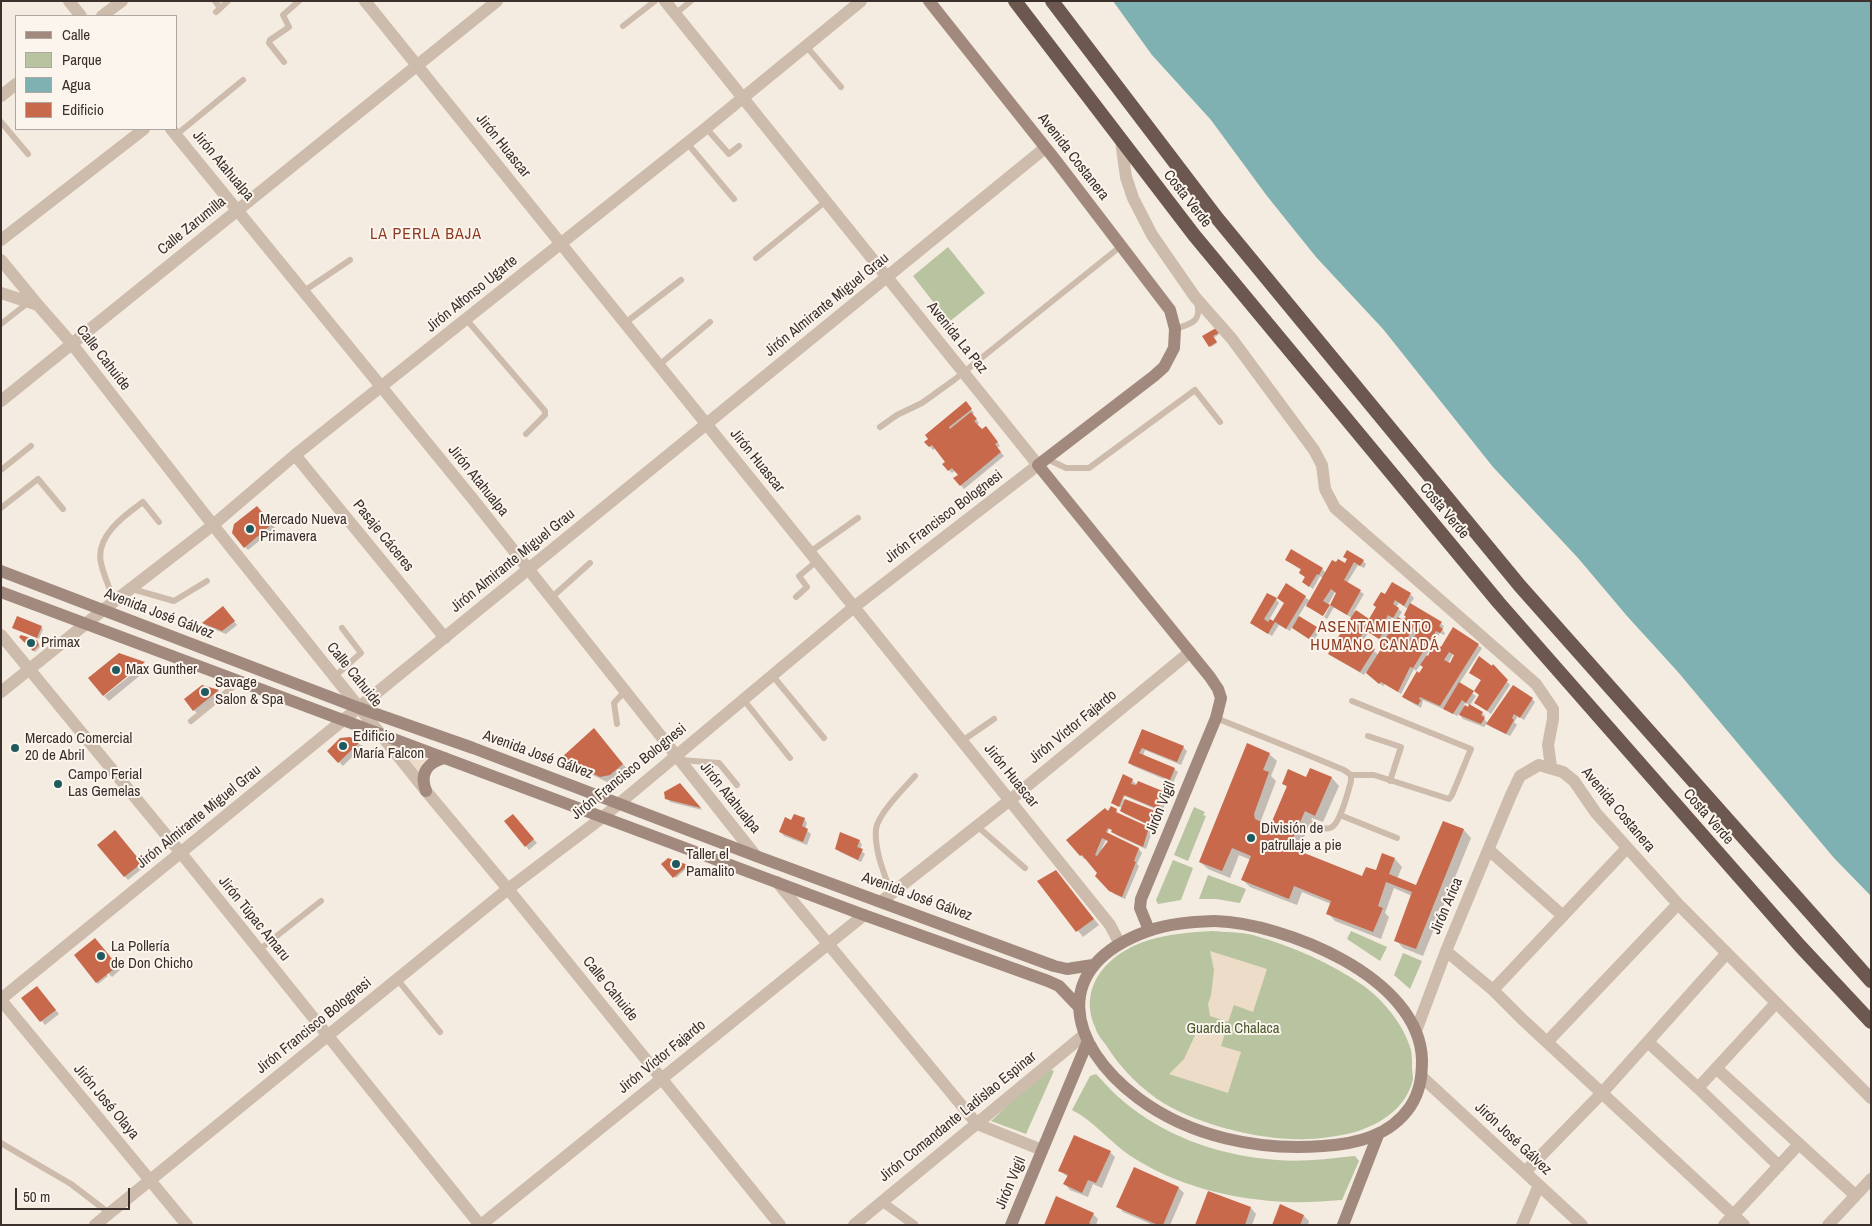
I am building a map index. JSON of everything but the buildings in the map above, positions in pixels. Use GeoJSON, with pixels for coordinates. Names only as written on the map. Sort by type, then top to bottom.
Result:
{"type":"FeatureCollection","features":[{"type":"Feature","properties":{"kind":"highway","name":"Costa Verde"},"geometry":{"type":"LineString","coordinates":[[1015,1],[1194,235],[1499,603],[1793,938],[1871,1022]]}},
{"type":"Feature","properties":{"kind":"highway","name":"Costa Verde"},"geometry":{"type":"LineString","coordinates":[[1052,1],[1217,218],[1514,578],[1871,981]]}},
{"type":"Feature","properties":{"kind":"main road","name":"Avenida Costanera"},"geometry":{"type":"LineString","coordinates":[[929,1],[1170,310],[1175,334]]}},
{"type":"Feature","properties":{"kind":"main road","name":"Jirón Francisco Bolognesi"},"geometry":{"type":"LineString","coordinates":[[1042,462],[1164,367],[1170,356],[1175,334]]}},
{"type":"Feature","properties":{"kind":"main road","name":"Avenida La Paz"},"geometry":{"type":"LineString","coordinates":[[1042,462],[1190,652],[1218,689],[1221,698]]}},
{"type":"Feature","properties":{"kind":"main road","name":"Avenida José Gálvez"},"geometry":{"type":"LineString","coordinates":[[1,571],[359,708],[619,803],[756,856],[886,897],[1054,966],[1067,969],[1093,965]]}},
{"type":"Feature","properties":{"kind":"main road"},"geometry":{"type":"LineString","coordinates":[[1,592],[864,915],[1048,981],[1059,986],[1078,1006]]}},
{"type":"Feature","properties":{"kind":"main road","name":"Jirón Vigil"},"geometry":{"type":"LineString","coordinates":[[1150,930],[1140,908],[1141,899],[1216,718],[1221,698]]}},
{"type":"Feature","properties":{"kind":"main road"},"geometry":{"type":"LineString","coordinates":[[426,791],[423,779],[427,768],[437,760],[445,758]]}},
{"type":"Feature","properties":{"kind":"main road"},"geometry":{"type":"LineString","coordinates":[[1196,922],[1229,922],[1258,926],[1313,945],[1343,960],[1386,990],[1402,1009],[1416,1031],[1422,1053],[1422,1077],[1417,1097],[1405,1114],[1394,1125],[1378,1135],[1356,1142],[1307,1148],[1251,1145],[1215,1136],[1160,1112],[1138,1098],[1118,1081],[1100,1061],[1086,1039],[1078,1006],[1084,980],[1093,965],[1120,944],[1150,930],[1196,922]]}},
{"type":"Feature","properties":{"kind":"main road","name":"Jirón Vigil"},"geometry":{"type":"LineString","coordinates":[[1011,1225],[1086,1039]]}},
{"type":"Feature","properties":{"kind":"main road"},"geometry":{"type":"LineString","coordinates":[[1344,1224],[1378,1135]]}},
{"type":"Feature","properties":{"kind":"street"},"geometry":{"type":"LineString","coordinates":[[69,1],[80,15]]}},
{"type":"Feature","properties":{"kind":"street"},"geometry":{"type":"LineString","coordinates":[[103,15],[122,1]]}},
{"type":"Feature","properties":{"kind":"street","name":"Jirón Huascar"},"geometry":{"type":"LineString","coordinates":[[365,1],[1010,800],[1110,925],[1120,944]]}},
{"type":"Feature","properties":{"kind":"street","name":"Avenida La Paz"},"geometry":{"type":"LineString","coordinates":[[665,1],[964,372],[1042,462]]}},
{"type":"Feature","properties":{"kind":"street","name":"Jirón Alfonso Ugarte"},"geometry":{"type":"LineString","coordinates":[[86,624],[213,525],[296,455],[706,128],[861,1]]}},
{"type":"Feature","properties":{"kind":"street","name":"Calle Zarumilla"},"geometry":{"type":"LineString","coordinates":[[1,400],[417,66],[493,2]]}},
{"type":"Feature","properties":{"kind":"street"},"geometry":{"type":"LineString","coordinates":[[1,240],[143,130]]}},
{"type":"Feature","properties":{"kind":"street","name":"Jirón Atahualpa"},"geometry":{"type":"LineString","coordinates":[[173,132],[382,387],[756,856]]}},
{"type":"Feature","properties":{"kind":"street"},"geometry":{"type":"LineString","coordinates":[[1121,141],[1126,178],[1136,205],[1152,235],[1195,297],[1232,339],[1314,450],[1322,465],[1325,489],[1335,508],[1536,684],[1552,709],[1553,720],[1548,745],[1551,767]]}},
{"type":"Feature","properties":{"kind":"street","name":"Jirón Almirante Miguel Grau"},"geometry":{"type":"LineString","coordinates":[[1,1000],[1045,148]]}},
{"type":"Feature","properties":{"kind":"street","name":"Calle Cahuide"},"geometry":{"type":"LineString","coordinates":[[3,267],[33,304],[72,344],[379,733],[780,1225]]}},
{"type":"Feature","properties":{"kind":"street"},"geometry":{"type":"LineString","coordinates":[[1,293],[33,304]]}},
{"type":"Feature","properties":{"kind":"street","name":"Pasaje Cáceres"},"geometry":{"type":"LineString","coordinates":[[296,455],[445,638]]}},
{"type":"Feature","properties":{"kind":"street","name":"Jirón Francisco Bolognesi"},"geometry":{"type":"LineString","coordinates":[[95,1225],[508,889],[678,758],[772,675],[854,607],[1042,462]]}},
{"type":"Feature","properties":{"kind":"street"},"geometry":{"type":"LineString","coordinates":[[1,692],[86,624]]}},
{"type":"Feature","properties":{"kind":"street","name":"Jirón Túpac Amaru"},"geometry":{"type":"LineString","coordinates":[[1,634],[181,853],[480,1225]]}},
{"type":"Feature","properties":{"kind":"street","name":"Jirón Víctor Fajardo"},"geometry":{"type":"LineString","coordinates":[[886,897],[1010,800],[1190,652]]}},
{"type":"Feature","properties":{"kind":"street","name":"Jirón Arica"},"geometry":{"type":"LineString","coordinates":[[1416,1031],[1446,951],[1520,776],[1539,765],[1551,767]]}},
{"type":"Feature","properties":{"kind":"street","name":"Avenida Costanera"},"geometry":{"type":"LineString","coordinates":[[1551,767],[1563,772],[1574,781],[1596,812],[1678,904],[1871,1098]]}},
{"type":"Feature","properties":{"kind":"street"},"geometry":{"type":"LineString","coordinates":[[1494,990],[1627,848]]}},
{"type":"Feature","properties":{"kind":"street"},"geometry":{"type":"LineString","coordinates":[[1489,850],[1563,916]]}},
{"type":"Feature","properties":{"kind":"street"},"geometry":{"type":"LineString","coordinates":[[777,882],[976,1124],[1042,1150]]}},
{"type":"Feature","properties":{"kind":"street"},"geometry":{"type":"LineString","coordinates":[[1547,1042],[1678,904]]}},
{"type":"Feature","properties":{"kind":"street","name":"Jirón Víctor Fajardo"},"geometry":{"type":"LineString","coordinates":[[480,1225],[864,915]]}},
{"type":"Feature","properties":{"kind":"street"},"geometry":{"type":"LineString","coordinates":[[1446,951],[1494,990],[1547,1042],[1744,1225]]}},
{"type":"Feature","properties":{"kind":"street"},"geometry":{"type":"LineString","coordinates":[[1525,1172],[1602,1093],[1727,954]]}},
{"type":"Feature","properties":{"kind":"street","name":"Jirón José Olaya"},"geometry":{"type":"LineString","coordinates":[[1,1000],[187,1225]]}},
{"type":"Feature","properties":{"kind":"street"},"geometry":{"type":"LineString","coordinates":[[1698,1088],[1776,1003]]}},
{"type":"Feature","properties":{"kind":"street","name":"Jirón Comandante Ladislao Espinar"},"geometry":{"type":"LineString","coordinates":[[854,1225],[976,1124],[1086,1039]]}},
{"type":"Feature","properties":{"kind":"street"},"geometry":{"type":"LineString","coordinates":[[1648,1042],[1778,1166]]}},
{"type":"Feature","properties":{"kind":"street"},"geometry":{"type":"LineString","coordinates":[[1716,1068],[1855,1195]]}},
{"type":"Feature","properties":{"kind":"street","name":"Jirón José Gálvez"},"geometry":{"type":"LineString","coordinates":[[1422,1077],[1582,1225]]}},
{"type":"Feature","properties":{"kind":"street"},"geometry":{"type":"LineString","coordinates":[[1724,1225],[1799,1144]]}},
{"type":"Feature","properties":{"kind":"street"},"geometry":{"type":"LineString","coordinates":[[1828,1225],[1871,1179]]}},
{"type":"Feature","properties":{"kind":"street"},"geometry":{"type":"LineString","coordinates":[[1522,1225],[1540,1186]]}},
{"type":"Feature","properties":{"kind":"street"},"geometry":{"type":"LineString","coordinates":[[881,1201],[914,1225]]}},
{"type":"Feature","properties":{"kind":"lane"},"geometry":{"type":"LineString","coordinates":[[215,1],[218,10],[228,1]]}},
{"type":"Feature","properties":{"kind":"lane"},"geometry":{"type":"LineString","coordinates":[[284,62],[269,43],[270,40],[289,27],[283,15],[299,1]]}},
{"type":"Feature","properties":{"kind":"lane"},"geometry":{"type":"LineString","coordinates":[[623,26],[656,1]]}},
{"type":"Feature","properties":{"kind":"lane"},"geometry":{"type":"LineString","coordinates":[[675,14],[691,1]]}},
{"type":"Feature","properties":{"kind":"lane"},"geometry":{"type":"LineString","coordinates":[[806,46],[841,86]]}},
{"type":"Feature","properties":{"kind":"lane"},"geometry":{"type":"LineString","coordinates":[[178,128],[243,80]]}},
{"type":"Feature","properties":{"kind":"lane"},"geometry":{"type":"LineString","coordinates":[[1,122],[28,154]]}},
{"type":"Feature","properties":{"kind":"lane"},"geometry":{"type":"LineString","coordinates":[[706,128],[729,154],[739,146]]}},
{"type":"Feature","properties":{"kind":"lane"},"geometry":{"type":"LineString","coordinates":[[687,143],[734,199]]}},
{"type":"Feature","properties":{"kind":"lane"},"geometry":{"type":"LineString","coordinates":[[756,258],[826,201]]}},
{"type":"Feature","properties":{"kind":"lane"},"geometry":{"type":"LineString","coordinates":[[880,426],[922,403],[964,372],[1121,246]]}},
{"type":"Feature","properties":{"kind":"lane"},"geometry":{"type":"LineString","coordinates":[[304,291],[350,260]]}},
{"type":"Feature","properties":{"kind":"lane"},"geometry":{"type":"LineString","coordinates":[[625,323],[681,280]]}},
{"type":"Feature","properties":{"kind":"lane"},"geometry":{"type":"LineString","coordinates":[[1175,334],[1196,320],[1199,314],[1195,297]]}},
{"type":"Feature","properties":{"kind":"lane"},"geometry":{"type":"LineString","coordinates":[[1,324],[33,304]]}},
{"type":"Feature","properties":{"kind":"lane"},"geometry":{"type":"LineString","coordinates":[[466,319],[545,411],[545,415],[526,434]]}},
{"type":"Feature","properties":{"kind":"lane"},"geometry":{"type":"LineString","coordinates":[[659,365],[710,322]]}},
{"type":"Feature","properties":{"kind":"lane"},"geometry":{"type":"LineString","coordinates":[[1042,462],[1066,468],[1089,468],[1195,390],[1220,422]]}},
{"type":"Feature","properties":{"kind":"lane"},"geometry":{"type":"LineString","coordinates":[[1,470],[31,446]]}},
{"type":"Feature","properties":{"kind":"lane"},"geometry":{"type":"LineString","coordinates":[[1,508],[38,479],[63,508]]}},
{"type":"Feature","properties":{"kind":"lane"},"geometry":{"type":"LineString","coordinates":[[114,601],[100,562],[102,549],[108,533],[118,520],[144,502],[159,522]]}},
{"type":"Feature","properties":{"kind":"lane"},"geometry":{"type":"LineString","coordinates":[[796,597],[807,587],[799,576],[813,556],[858,518]]}},
{"type":"Feature","properties":{"kind":"lane"},"geometry":{"type":"LineString","coordinates":[[551,598],[590,563]]}},
{"type":"Feature","properties":{"kind":"lane"},"geometry":{"type":"LineString","coordinates":[[130,588],[174,601],[208,581]]}},
{"type":"Feature","properties":{"kind":"lane"},"geometry":{"type":"LineString","coordinates":[[334,677],[360,653],[342,628]]}},
{"type":"Feature","properties":{"kind":"lane"},"geometry":{"type":"LineString","coordinates":[[772,675],[824,738]]}},
{"type":"Feature","properties":{"kind":"lane"},"geometry":{"type":"LineString","coordinates":[[191,721],[240,681]]}},
{"type":"Feature","properties":{"kind":"lane"},"geometry":{"type":"LineString","coordinates":[[617,724],[614,703],[625,691]]}},
{"type":"Feature","properties":{"kind":"lane"},"geometry":{"type":"LineString","coordinates":[[743,700],[790,758]]}},
{"type":"Feature","properties":{"kind":"lane"},"geometry":{"type":"LineString","coordinates":[[1216,718],[1344,770],[1351,775],[1374,775],[1449,799],[1471,749],[1352,701]]}},
{"type":"Feature","properties":{"kind":"lane"},"geometry":{"type":"LineString","coordinates":[[962,741],[994,719]]}},
{"type":"Feature","properties":{"kind":"lane"},"geometry":{"type":"LineString","coordinates":[[1368,736],[1401,747],[1390,781]]}},
{"type":"Feature","properties":{"kind":"lane"},"geometry":{"type":"LineString","coordinates":[[678,758],[719,763],[737,785]]}},
{"type":"Feature","properties":{"kind":"lane"},"geometry":{"type":"LineString","coordinates":[[1311,823],[1322,828],[1330,828],[1337,823],[1351,781],[1351,775]]}},
{"type":"Feature","properties":{"kind":"lane"},"geometry":{"type":"LineString","coordinates":[[886,897],[876,828],[891,801],[914,776]]}},
{"type":"Feature","properties":{"kind":"lane"},"geometry":{"type":"LineString","coordinates":[[1340,815],[1397,838]]}},
{"type":"Feature","properties":{"kind":"lane"},"geometry":{"type":"LineString","coordinates":[[977,826],[1025,868]]}},
{"type":"Feature","properties":{"kind":"lane"},"geometry":{"type":"LineString","coordinates":[[258,950],[322,901]]}},
{"type":"Feature","properties":{"kind":"lane"},"geometry":{"type":"LineString","coordinates":[[397,979],[440,1032]]}},
{"type":"Feature","properties":{"kind":"lane"},"geometry":{"type":"LineString","coordinates":[[1,1143],[71,1184],[109,1213]]}},
{"type":"Feature","properties":{"kind":"green space"},"geometry":{"type":"Polygon","coordinates":[[[948,247],[985,293],[949,322],[913,276],[948,247]]]}},
{"type":"Feature","properties":{"kind":"green space"},"geometry":{"type":"Polygon","coordinates":[[[1194,807],[1205,812],[1203,815],[1206,816],[1188,861],[1174,855],[1194,807]]]}},
{"type":"Feature","properties":{"kind":"green space"},"geometry":{"type":"Polygon","coordinates":[[[1173,860],[1193,868],[1181,900],[1158,904],[1156,900],[1173,860]]]}},
{"type":"Feature","properties":{"kind":"green space"},"geometry":{"type":"Polygon","coordinates":[[[1208,875],[1246,889],[1240,903],[1216,899],[1199,899],[1208,875]]]}},
{"type":"Feature","properties":{"kind":"green space","name":"Guardia Chalaca"},"geometry":{"type":"Polygon","coordinates":[[[1212,931],[1253,935],[1297,950],[1351,978],[1379,999],[1404,1032],[1411,1052],[1413,1079],[1403,1102],[1384,1119],[1361,1130],[1336,1136],[1290,1139],[1253,1135],[1197,1119],[1165,1104],[1132,1078],[1118,1062],[1096,1030],[1091,1012],[1090,997],[1094,984],[1110,962],[1135,945],[1164,936],[1212,931]]]}},
{"type":"Feature","properties":{"kind":"green space"},"geometry":{"type":"Polygon","coordinates":[[[1351,931],[1387,947],[1380,961],[1347,939],[1351,931]]]}},
{"type":"Feature","properties":{"kind":"green space"},"geometry":{"type":"Polygon","coordinates":[[[1403,953],[1422,961],[1410,989],[1394,975],[1403,953]]]}},
{"type":"Feature","properties":{"kind":"green space"},"geometry":{"type":"Polygon","coordinates":[[[1048,1068],[1054,1071],[1026,1134],[991,1121],[1048,1068]]]}},
{"type":"Feature","properties":{"kind":"green space"},"geometry":{"type":"Polygon","coordinates":[[[1096,1074],[1119,1098],[1139,1113],[1155,1124],[1190,1141],[1228,1153],[1278,1160],[1311,1160],[1355,1156],[1359,1161],[1342,1200],[1268,1201],[1226,1194],[1186,1183],[1147,1166],[1129,1155],[1072,1110],[1090,1076],[1096,1074]]]}},
{"type":"Feature","properties":{"kind":"shaded area"},"geometry":{"type":"Polygon","coordinates":[[[395,745],[427,758],[421,765],[418,774],[395,745]]]}},
{"type":"Feature","properties":{"kind":"shaded area"},"geometry":{"type":"Polygon","coordinates":[[[1210,951],[1267,969],[1253,1012],[1234,1005],[1228,1022],[1210,1016],[1208,1004],[1214,970],[1210,951]]]}},
{"type":"Feature","properties":{"kind":"shaded area"},"geometry":{"type":"Polygon","coordinates":[[[1207,1024],[1226,1030],[1221,1046],[1241,1052],[1228,1093],[1169,1074],[1184,1059],[1197,1031],[1207,1024]]]}},
{"type":"Feature","properties":{"kind":"water"},"geometry":{"type":"Polygon","coordinates":[[[1113,1],[1871,1],[1871,896],[1834,858],[1678,672],[1578,558],[1493,467],[1383,329],[1316,257],[1267,196],[1211,120],[1152,55],[1113,1]]]}},
{"type":"Feature","properties":{"kind":"place","name":"Mercado Nueva Primavera"},"geometry":{"type":"Point","coordinates":[250,529]}},
{"type":"Feature","properties":{"kind":"place","name":"Primax"},"geometry":{"type":"Point","coordinates":[31,643]}},
{"type":"Feature","properties":{"kind":"place","name":"Max Gunther"},"geometry":{"type":"Point","coordinates":[116,670]}},
{"type":"Feature","properties":{"kind":"place","name":"Savage Salon & Spa"},"geometry":{"type":"Point","coordinates":[205,692]}},
{"type":"Feature","properties":{"kind":"place","name":"Edificio María Falcon"},"geometry":{"type":"Point","coordinates":[343,746]}},
{"type":"Feature","properties":{"kind":"place","name":"Mercado Comercial 20 de Abril"},"geometry":{"type":"Point","coordinates":[15,748]}},
{"type":"Feature","properties":{"kind":"place","name":"Campo Ferial Las Gemelas"},"geometry":{"type":"Point","coordinates":[58,784]}},
{"type":"Feature","properties":{"kind":"place","name":"División de patrullaje a pie"},"geometry":{"type":"Point","coordinates":[1251,838]}},
{"type":"Feature","properties":{"kind":"place","name":"Taller el Pamalito"},"geometry":{"type":"Point","coordinates":[676,864]}},
{"type":"Feature","properties":{"kind":"place","name":"La Pollería de Don Chicho"},"geometry":{"type":"Point","coordinates":[101,956]}},
{"type":"Feature","properties":{"kind":"district","name":"LA PERLA BAJA"},"geometry":{"type":"Point","coordinates":[426,235]}},
{"type":"Feature","properties":{"kind":"district","name":"ASENTAMIENTO HUMANO CANADÁ"},"geometry":{"type":"Point","coordinates":[1375,637]}}]}
